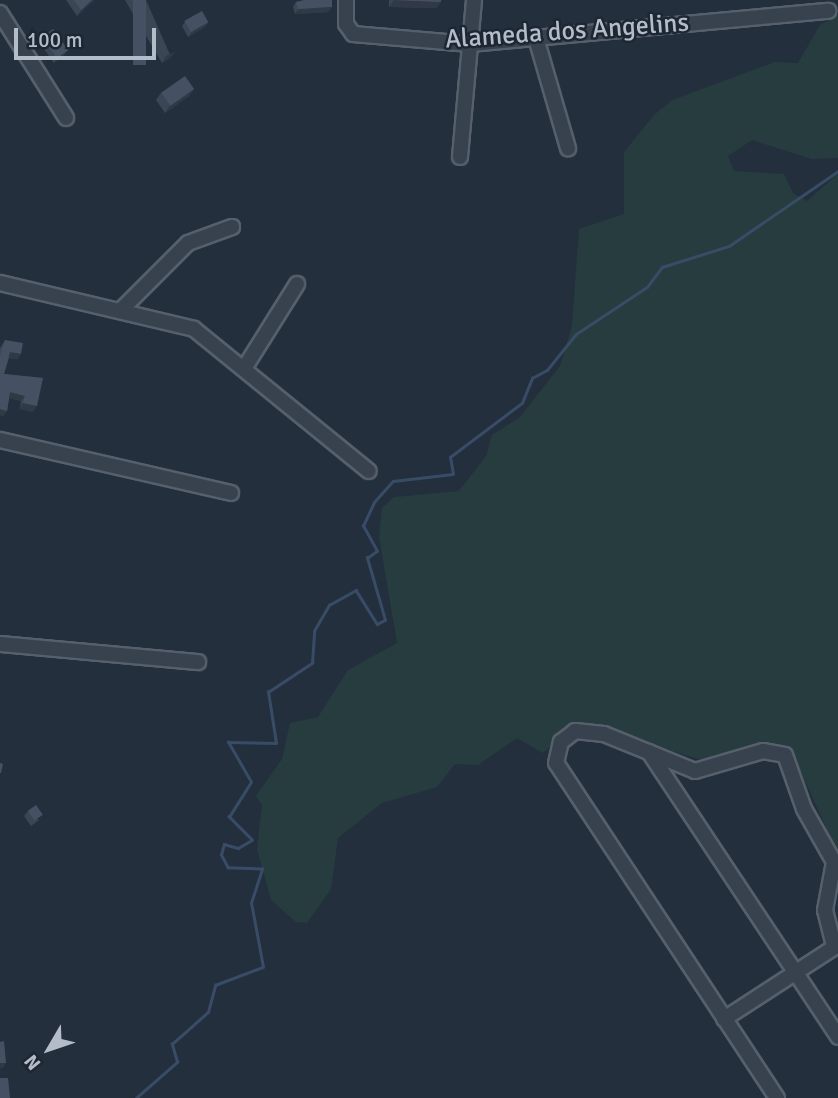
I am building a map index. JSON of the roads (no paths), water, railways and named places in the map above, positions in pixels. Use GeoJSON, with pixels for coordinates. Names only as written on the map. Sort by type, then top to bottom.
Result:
{"type":"FeatureCollection","features":[{"type":"Feature","properties":{"kind":"street","name":"Alameda dos Angelins"},"geometry":{"type":"LineString","coordinates":[[346,0],[349,29],[470,44],[828,11]]}},
{"type":"Feature","properties":{"kind":"street"},"geometry":{"type":"LineString","coordinates":[[460,157],[474,0]]}},
{"type":"Feature","properties":{"kind":"street"},"geometry":{"type":"LineString","coordinates":[[0,13],[66,118]]}},
{"type":"Feature","properties":{"kind":"street"},"geometry":{"type":"LineString","coordinates":[[536,38],[568,148]]}},
{"type":"Feature","properties":{"kind":"street"},"geometry":{"type":"LineString","coordinates":[[120,311],[188,243],[232,227]]}},
{"type":"Feature","properties":{"kind":"street"},"geometry":{"type":"LineString","coordinates":[[0,283],[194,329],[245,367],[369,471]]}},
{"type":"Feature","properties":{"kind":"street"},"geometry":{"type":"LineString","coordinates":[[245,367],[297,284]]}},
{"type":"Feature","properties":{"kind":"street"},"geometry":{"type":"LineString","coordinates":[[0,440],[231,492]]}},
{"type":"Feature","properties":{"kind":"street"},"geometry":{"type":"LineString","coordinates":[[0,644],[198,663]]}},
{"type":"Feature","properties":{"kind":"street"},"geometry":{"type":"LineString","coordinates":[[724,1019],[836,946],[825,910],[834,862],[804,809],[785,755],[763,751],[695,771],[646,747],[575,732],[561,742],[556,763],[724,1019],[777,1098]]}},
{"type":"Feature","properties":{"kind":"street"},"geometry":{"type":"LineString","coordinates":[[646,747],[838,1037]]}},
{"type":"Feature","properties":{"kind":"waterway"},"geometry":{"type":"LineString","coordinates":[[136,1098],[177,1062],[172,1044],[208,1012],[215,985],[263,967],[251,903],[262,869],[228,868],[221,855],[224,844],[238,848],[252,840],[229,817],[251,782],[228,742],[276,743],[268,692],[312,663],[314,631],[329,605],[356,590],[377,624],[385,620],[367,558],[377,551],[363,526],[374,502],[393,481],[453,474],[450,457],[522,403],[532,378],[547,370],[576,334],[647,287],[662,267],[729,246],[838,171]]}}]}
